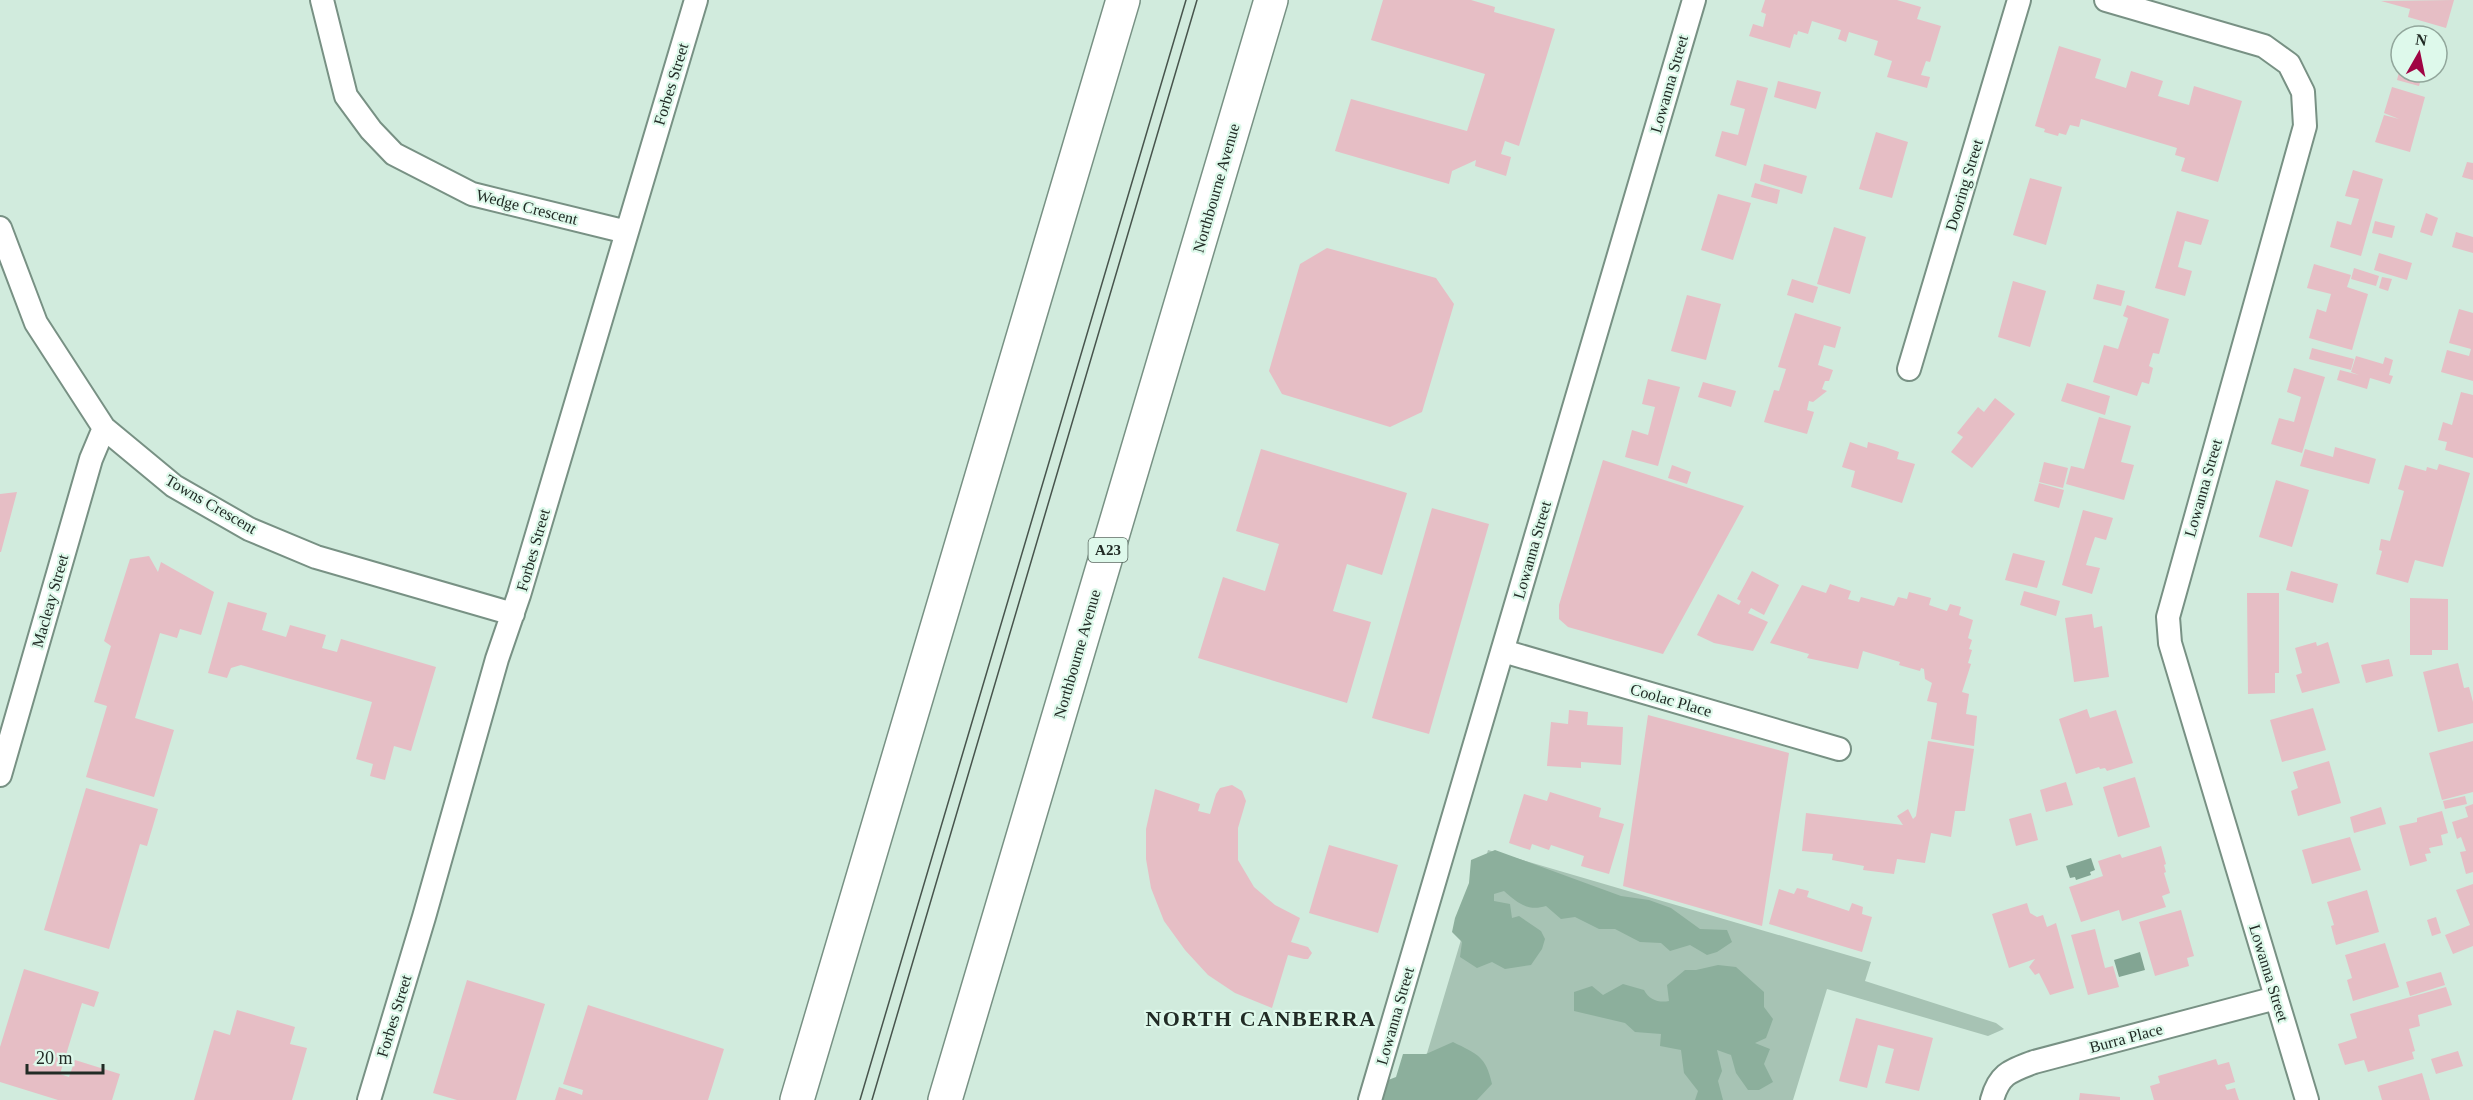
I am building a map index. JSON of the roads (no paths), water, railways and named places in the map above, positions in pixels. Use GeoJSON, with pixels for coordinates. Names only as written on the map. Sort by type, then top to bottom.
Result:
{"type":"FeatureCollection","features":[{"type":"Feature","properties":{"kind":"highway"},"geometry":{"type":"LineString","coordinates":[[798,1100],[1123,0]]}},
{"type":"Feature","properties":{"kind":"highway","name":"Northbourne Avenue"},"geometry":{"type":"LineString","coordinates":[[945,1100],[1271,0]]}},
{"type":"Feature","properties":{"kind":"street","name":"Wedge Crescent"},"geometry":{"type":"LineString","coordinates":[[322,0],[346,96],[371,130],[394,154],[472,194],[627,232]]}},
{"type":"Feature","properties":{"kind":"street","name":"Forbes Street"},"geometry":{"type":"LineString","coordinates":[[369,1100],[424,917],[496,659],[513,614],[696,0]]}},
{"type":"Feature","properties":{"kind":"street","name":"Lowanna Street"},"geometry":{"type":"LineString","coordinates":[[1370,1100],[1694,0]]}},
{"type":"Feature","properties":{"kind":"street","name":"Dooring Street"},"geometry":{"type":"LineString","coordinates":[[1909,369],[2019,0]]}},
{"type":"Feature","properties":{"kind":"street","name":"Lowanna Street"},"geometry":{"type":"LineString","coordinates":[[2106,0],[2264,46],[2289,64],[2302,92],[2305,126],[2168,617],[2169,643],[2307,1100]]}},
{"type":"Feature","properties":{"kind":"street","name":"Towns Crescent"},"geometry":{"type":"LineString","coordinates":[[0,228],[36,323],[104,428],[174,486],[249,528],[316,557],[513,614]]}},
{"type":"Feature","properties":{"kind":"street","name":"Macleay Street"},"geometry":{"type":"LineString","coordinates":[[0,775],[91,459],[104,428]]}},
{"type":"Feature","properties":{"kind":"street","name":"Coolac Place"},"geometry":{"type":"LineString","coordinates":[[1503,651],[1839,749]]}},
{"type":"Feature","properties":{"kind":"street","name":"Burra Place"},"geometry":{"type":"LineString","coordinates":[[1992,1100],[2001,1078],[2018,1068],[2276,998]]}},
{"type":"Feature","properties":{"kind":"tram line"},"geometry":{"type":"LineString","coordinates":[[860,1100],[1186,0]]}},
{"type":"Feature","properties":{"kind":"tram line"},"geometry":{"type":"LineString","coordinates":[[872,1100],[1197,0]]}},
{"type":"Feature","properties":{"kind":"district","name":"NORTH CANBERRA"},"geometry":{"type":"Point","coordinates":[1261,1018]}}]}
